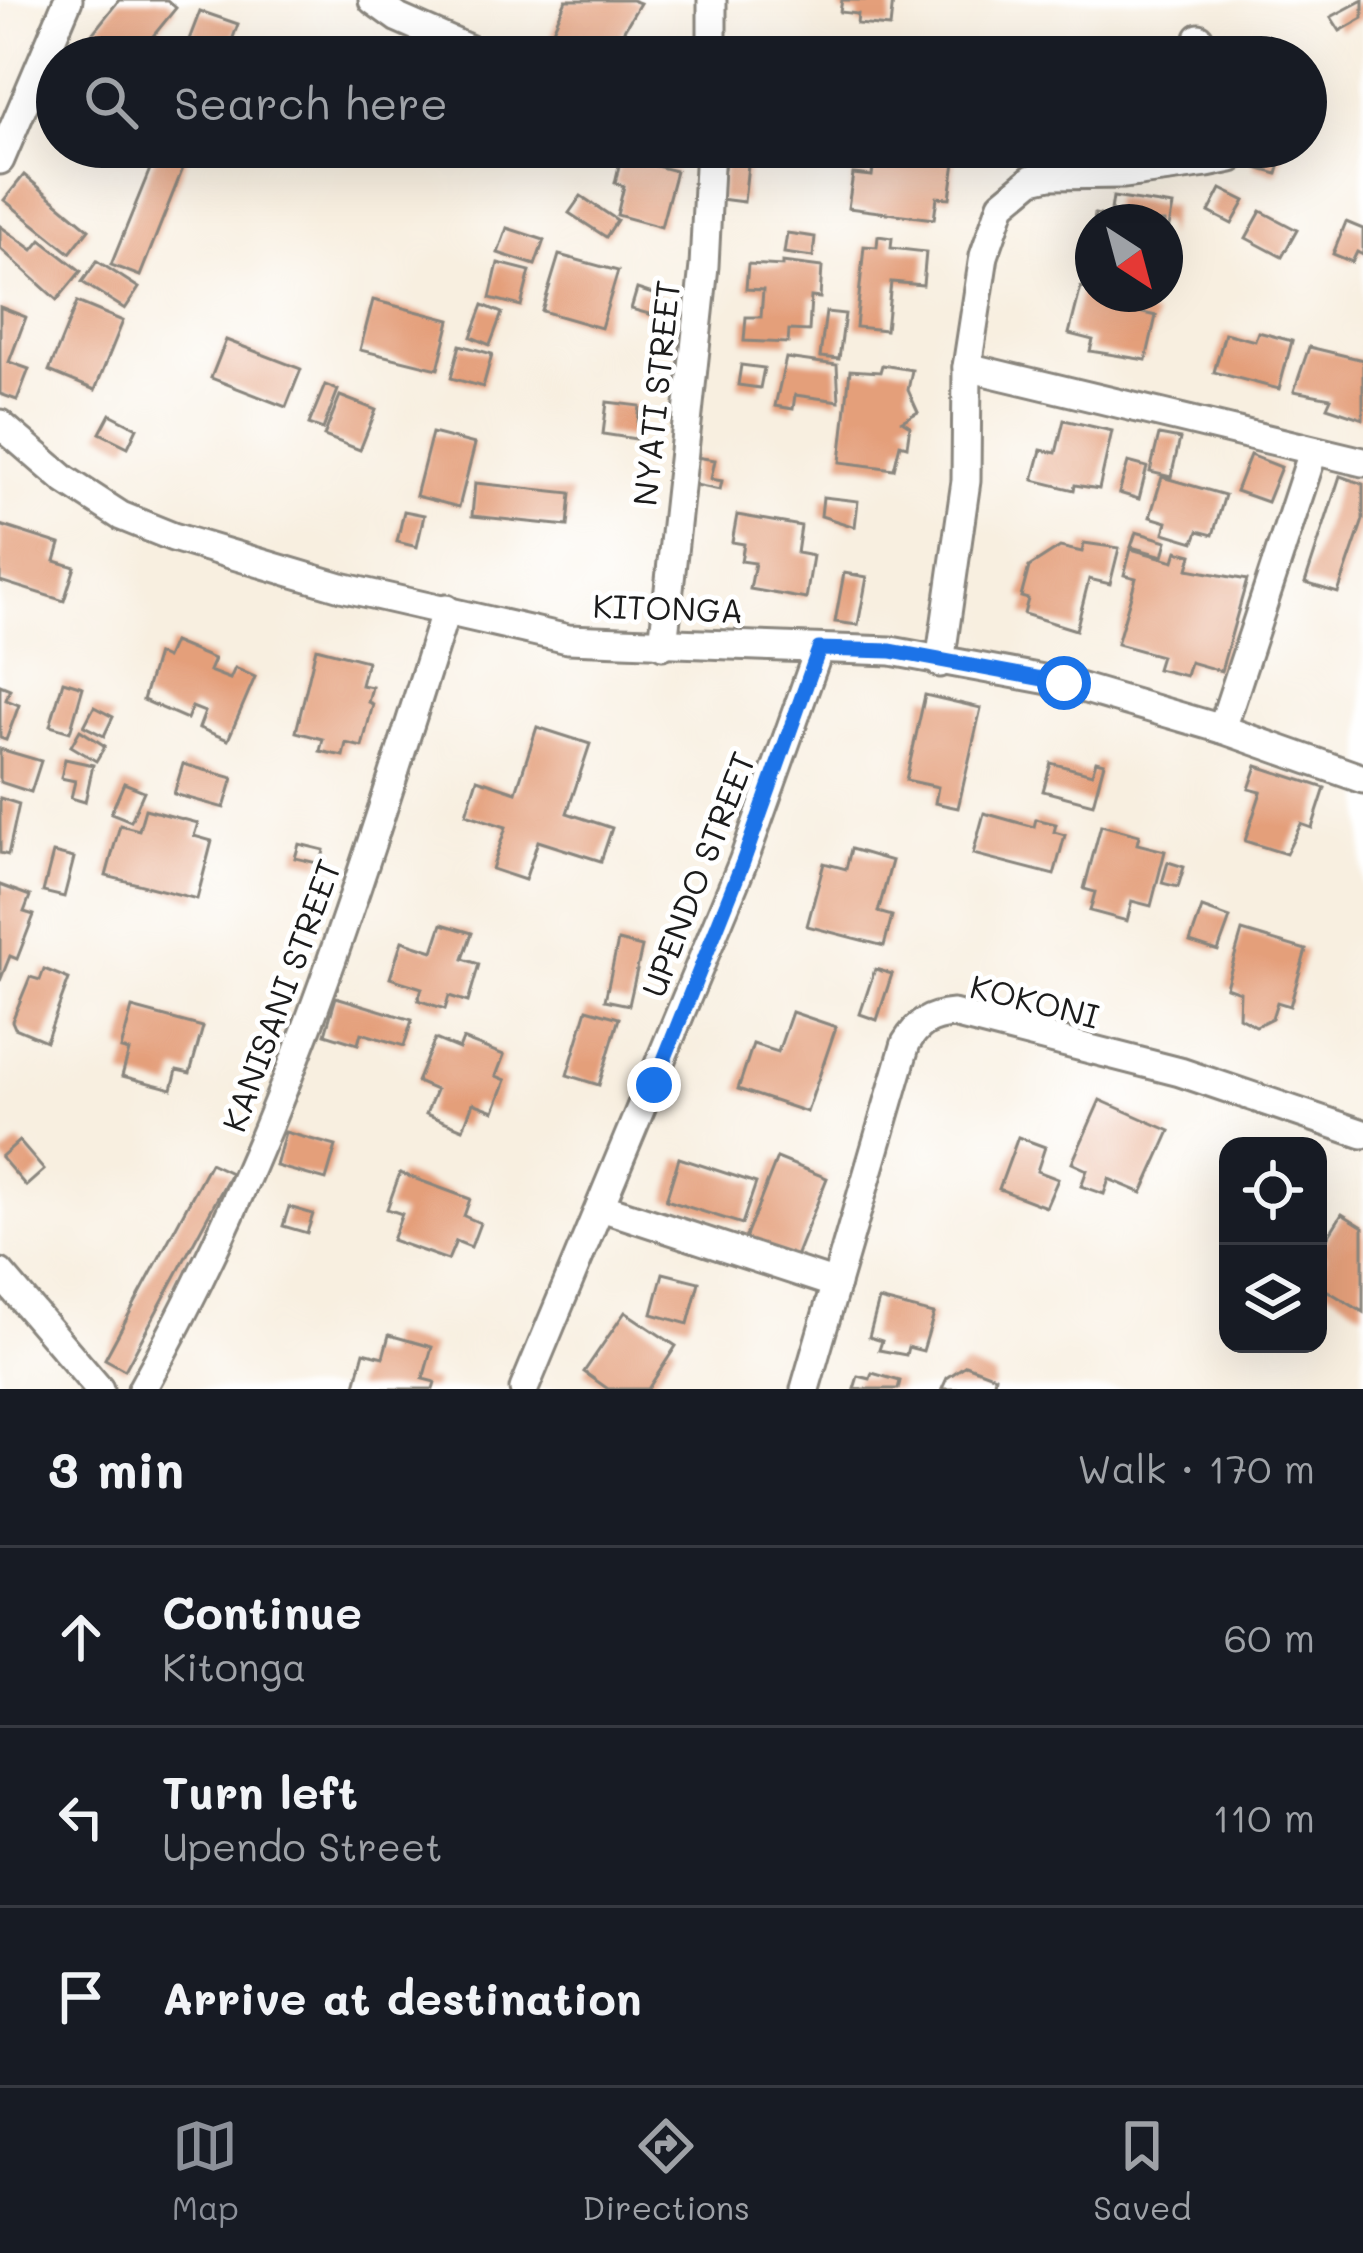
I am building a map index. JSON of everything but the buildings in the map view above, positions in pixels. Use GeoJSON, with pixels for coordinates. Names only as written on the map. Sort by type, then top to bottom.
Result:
{"type":"FeatureCollection","features":[{"type":"Feature","properties":{"kind":"street"},"geometry":{"type":"LineString","coordinates":[[53,36],[68,0]]}},
{"type":"Feature","properties":{"kind":"street"},"geometry":{"type":"LineString","coordinates":[[373,0],[398,18],[439,36]]}},
{"type":"Feature","properties":{"kind":"street"},"geometry":{"type":"LineString","coordinates":[[712,0],[712,36]]}},
{"type":"Feature","properties":{"kind":"street"},"geometry":{"type":"LineString","coordinates":[[0,160],[36,75]]}},
{"type":"Feature","properties":{"kind":"street","name":"NYATI STREET"},"geometry":{"type":"LineString","coordinates":[[663,645],[704,266],[709,168]]}},
{"type":"Feature","properties":{"kind":"street"},"geometry":{"type":"LineString","coordinates":[[940,663],[966,481],[967,367],[984,256],[1002,204],[1015,190],[1050,175],[1169,168]]}},
{"type":"Feature","properties":{"kind":"street"},"geometry":{"type":"LineString","coordinates":[[967,367],[1363,462]]}},
{"type":"Feature","properties":{"kind":"street","name":"KITONGA"},"geometry":{"type":"LineString","coordinates":[[0,424],[64,479],[121,516],[173,537],[341,587],[568,639],[891,651],[1064,683],[1222,729],[1363,779]]}},
{"type":"Feature","properties":{"kind":"street"},"geometry":{"type":"LineString","coordinates":[[1222,729],[1312,452]]}},
{"type":"Feature","properties":{"kind":"street","name":"KANISANI STREET"},"geometry":{"type":"LineString","coordinates":[[142,1389],[220,1245],[277,1115],[365,864],[446,609]]}},
{"type":"Feature","properties":{"kind":"street","name":"UPENDO STREET"},"geometry":{"type":"LineString","coordinates":[[524,1389],[604,1208],[743,862],[819,649]]}},
{"type":"Feature","properties":{"kind":"street","name":"KOKONI"},"geometry":{"type":"LineString","coordinates":[[805,1389],[906,1043],[915,1027],[935,1016],[953,1013],[1180,1072],[1363,1134]]}},
{"type":"Feature","properties":{"kind":"street"},"geometry":{"type":"LineString","coordinates":[[604,1208],[836,1284]]}},
{"type":"Feature","properties":{"kind":"street"},"geometry":{"type":"LineString","coordinates":[[0,1273],[99,1389]]}},
{"type":"Feature","properties":{"kind":"route"},"geometry":{"type":"LineString","coordinates":[[654,1085],[743,862],[819,649],[891,651],[1064,683]]}}]}
